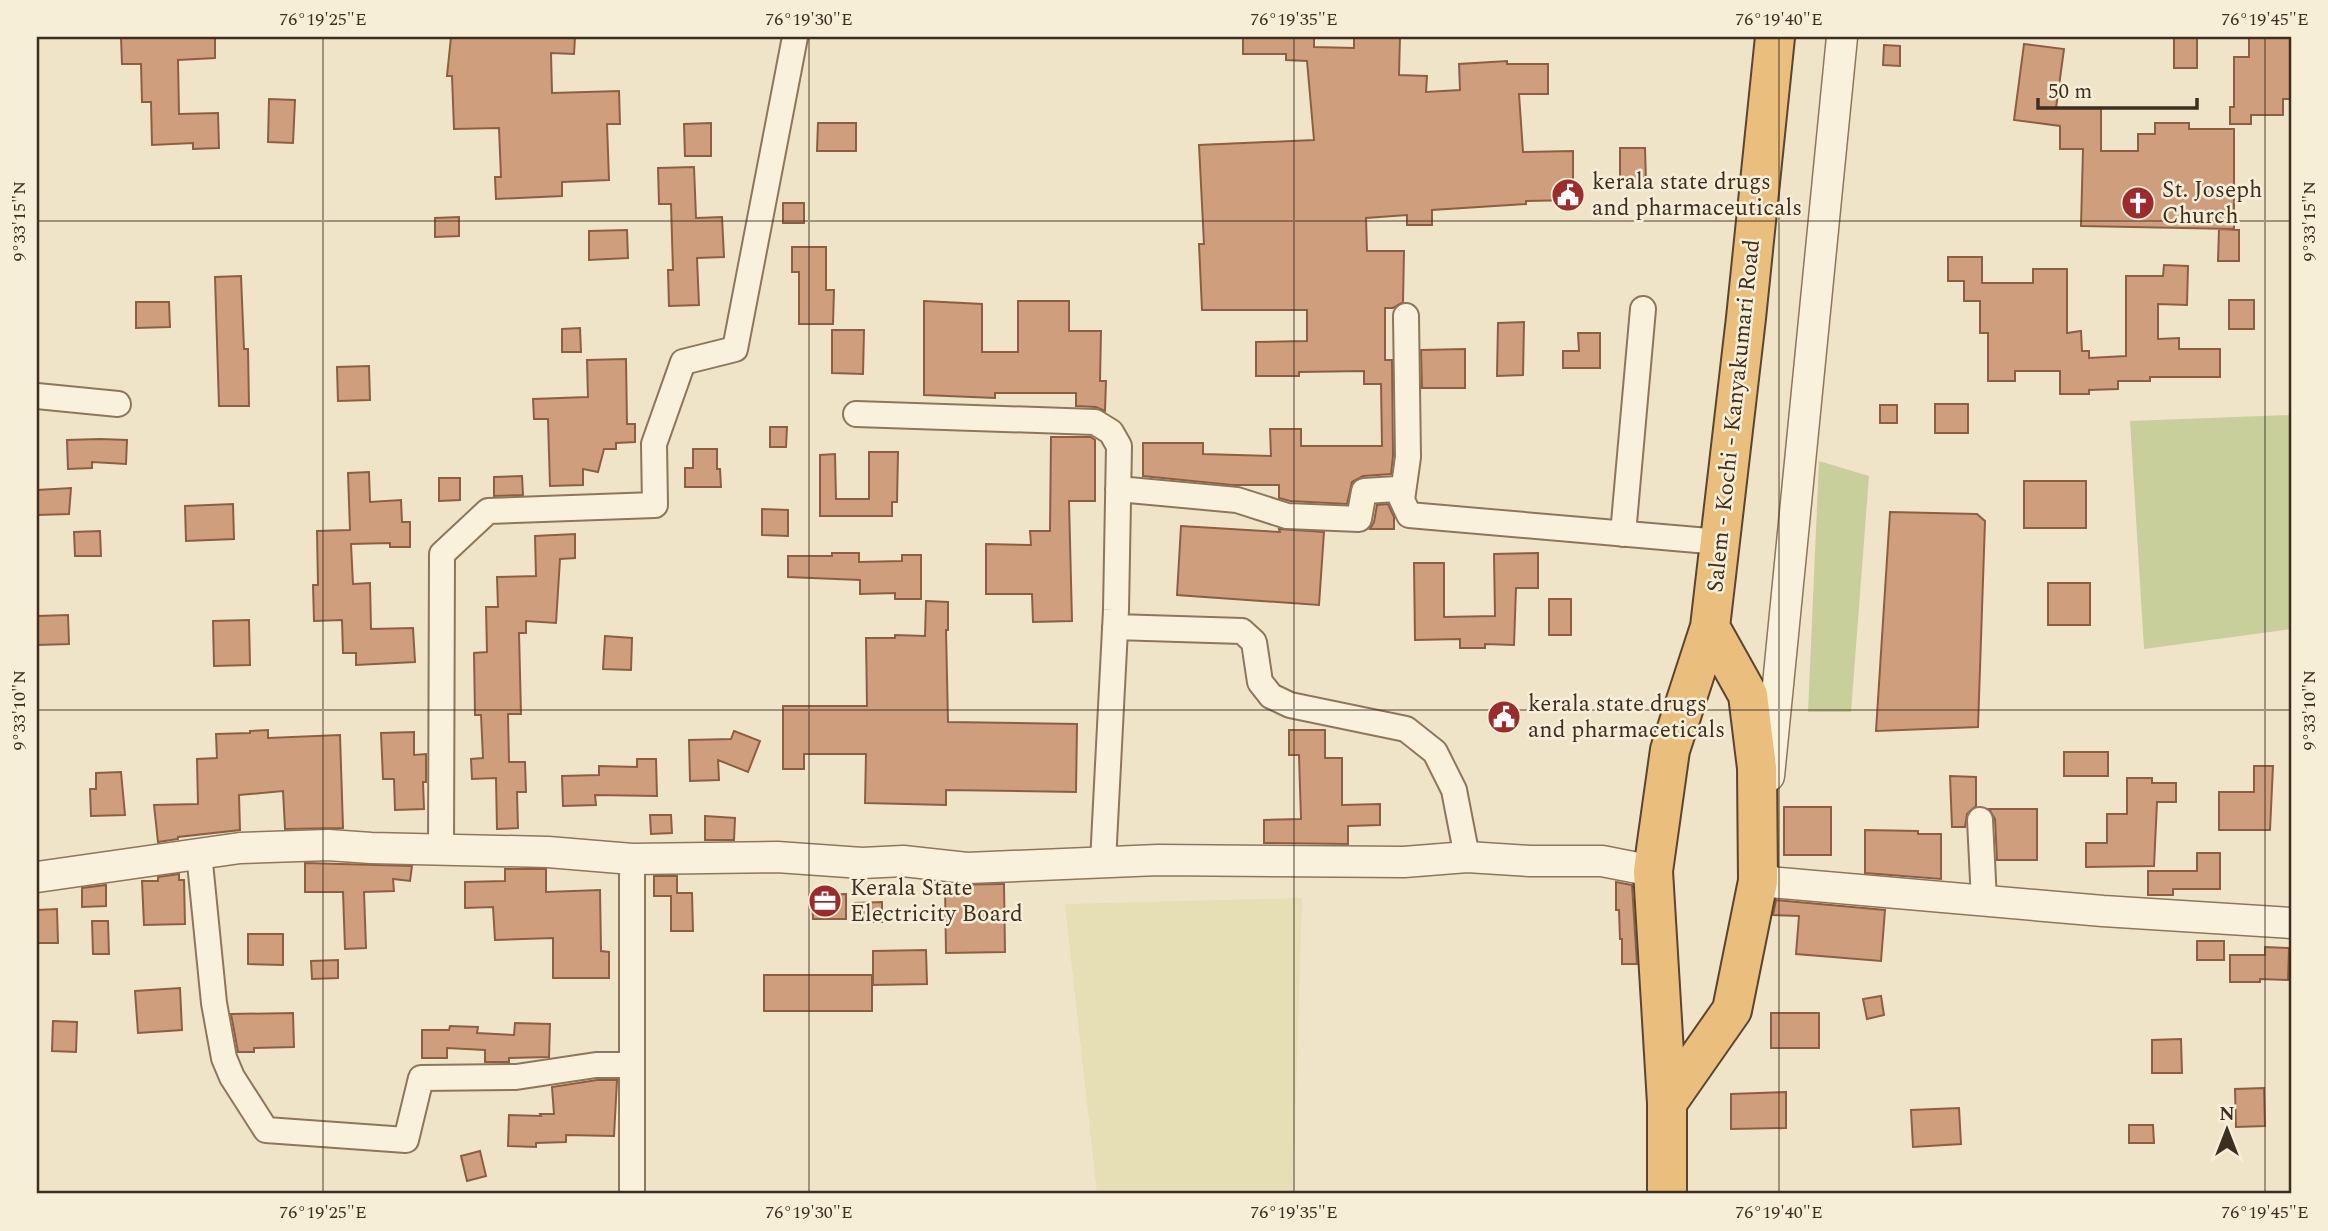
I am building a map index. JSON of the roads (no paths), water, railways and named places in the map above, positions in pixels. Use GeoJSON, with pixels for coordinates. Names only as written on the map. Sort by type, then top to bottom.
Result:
{"type":"FeatureCollection","features":[{"type":"Feature","properties":{"kind":"highway","name":"Salem - Kochi - Kanyakumari Road"},"geometry":{"type":"LineString","coordinates":[[1667,1103],[1653,871],[1670,750],[1710,627],[1746,318],[1774,37]]}},
{"type":"Feature","properties":{"kind":"highway"},"geometry":{"type":"LineString","coordinates":[[1667,1194],[1667,1103],[1732,1010],[1758,881],[1758,768],[1748,695],[1710,627]]}},
{"type":"Feature","properties":{"kind":"street"},"geometry":{"type":"LineString","coordinates":[[441,849],[442,554],[488,511],[655,505],[654,444],[683,362],[735,349],[795,37]]}},
{"type":"Feature","properties":{"kind":"street"},"geometry":{"type":"LineString","coordinates":[[1842,37],[1758,881],[2104,912],[2291,923]]}},
{"type":"Feature","properties":{"kind":"street"},"geometry":{"type":"LineString","coordinates":[[1623,534],[1643,309]]}},
{"type":"Feature","properties":{"kind":"street"},"geometry":{"type":"LineString","coordinates":[[1402,500],[1408,457],[1406,316]]}},
{"type":"Feature","properties":{"kind":"street"},"geometry":{"type":"LineString","coordinates":[[37,396],[118,404]]}},
{"type":"Feature","properties":{"kind":"street"},"geometry":{"type":"LineString","coordinates":[[856,414],[1095,422],[1111,432],[1119,446],[1115,627],[1103,862]]}},
{"type":"Feature","properties":{"kind":"street"},"geometry":{"type":"LineString","coordinates":[[1118,489],[1237,500],[1287,516],[1359,519],[1364,491],[1396,489],[1409,515],[1720,542]]}},
{"type":"Feature","properties":{"kind":"street"},"geometry":{"type":"LineString","coordinates":[[1115,627],[1242,631],[1254,642],[1260,682],[1271,696],[1290,705],[1406,729],[1435,752],[1454,790],[1467,857]]}},
{"type":"Feature","properties":{"kind":"street"},"geometry":{"type":"LineString","coordinates":[[1980,820],[1984,901]]}},
{"type":"Feature","properties":{"kind":"street"},"geometry":{"type":"LineString","coordinates":[[37,877],[240,848],[300,846],[548,852],[632,859],[777,857],[862,863],[904,861],[967,868],[1103,862],[1404,862],[1467,857],[1530,861],[1602,861],[1653,871]]}},
{"type":"Feature","properties":{"kind":"street"},"geometry":{"type":"LineString","coordinates":[[199,853],[214,1003],[224,1058],[232,1077],[267,1130],[406,1140],[421,1078],[516,1077],[596,1065],[632,1065]]}},
{"type":"Feature","properties":{"kind":"street"},"geometry":{"type":"LineString","coordinates":[[632,859],[632,1194]]}},
{"type":"Feature","properties":{"kind":"place","name":"kerala state drugs and pharmaceuticals"},"geometry":{"type":"Point","coordinates":[1568,195]}},
{"type":"Feature","properties":{"kind":"place","name":"St. Joseph Church"},"geometry":{"type":"Point","coordinates":[2138,203]}},
{"type":"Feature","properties":{"kind":"place","name":"kerala state drugs and pharmaceticals"},"geometry":{"type":"Point","coordinates":[1504,717]}},
{"type":"Feature","properties":{"kind":"place","name":"Kerala State Electricity Board"},"geometry":{"type":"Point","coordinates":[825,901]}}]}
